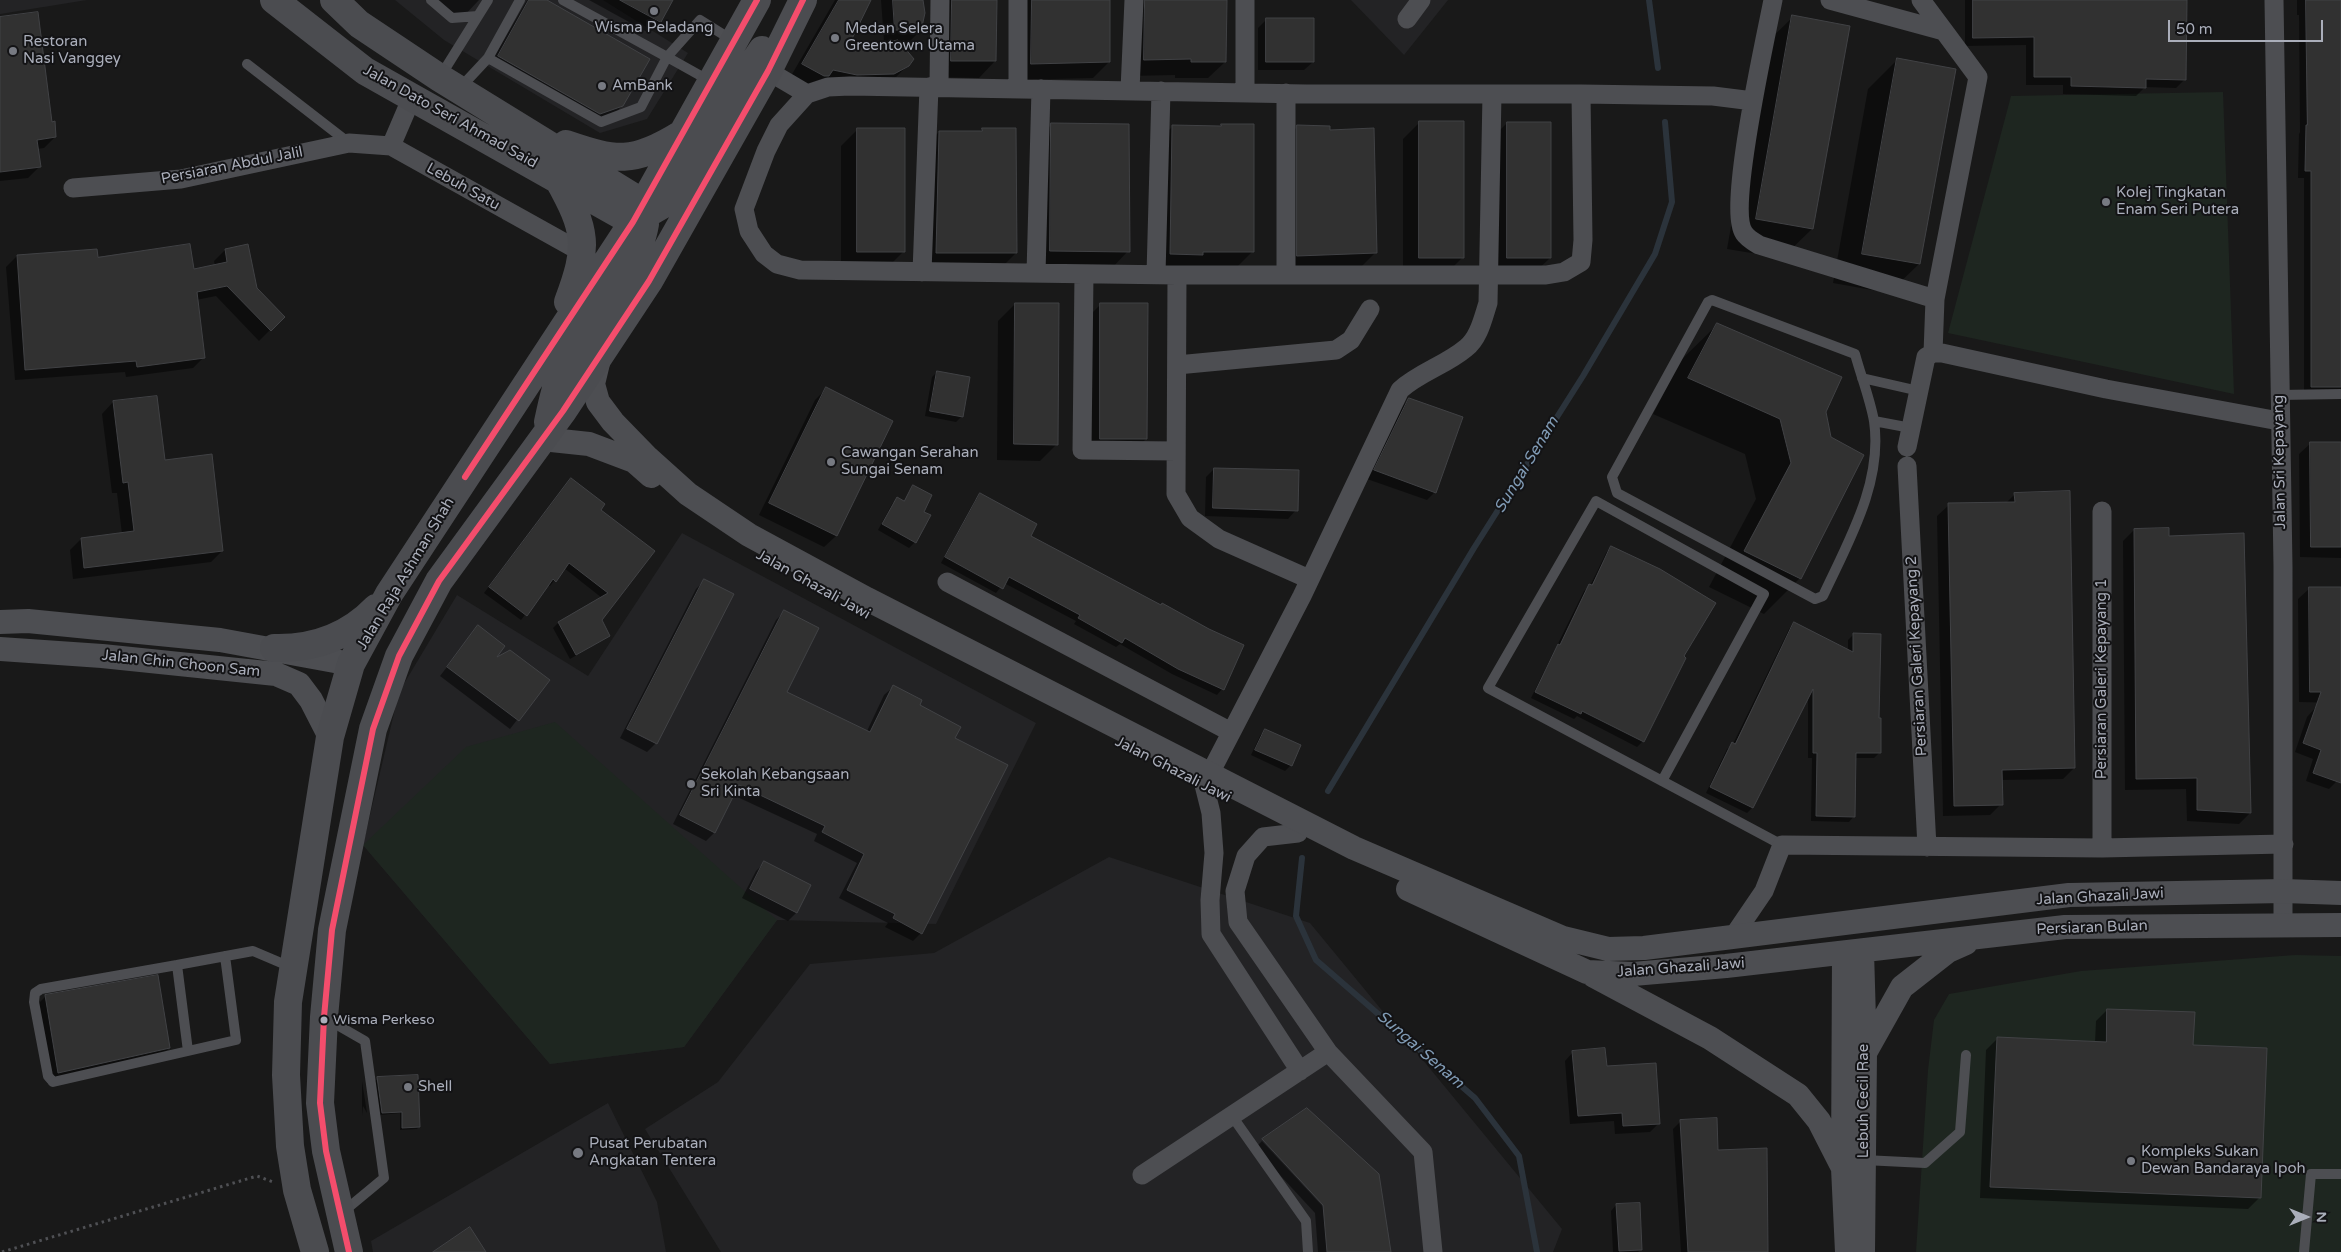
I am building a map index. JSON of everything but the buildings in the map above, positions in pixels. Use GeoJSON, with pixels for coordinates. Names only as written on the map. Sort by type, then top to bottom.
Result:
{"type":"FeatureCollection","features":[{"type":"Feature","properties":{"kind":"main road","name":"Jalan Dato Seri Ahmad Said"},"geometry":{"type":"LineString","coordinates":[[274,0],[365,71],[558,179],[641,214]]}},
{"type":"Feature","properties":{"kind":"main road","name":"Jalan Dato Seri Ahmad Said"},"geometry":{"type":"LineString","coordinates":[[334,0],[359,24],[513,124],[641,214]]}},
{"type":"Feature","properties":{"kind":"main road","name":"Jalan Raja Ashman Shah"},"geometry":{"type":"LineString","coordinates":[[315,1252],[297,1190],[290,1146],[286,1075],[288,1002],[330,737],[351,664],[389,594],[555,338],[641,214],[680,136],[757,0]]}},
{"type":"Feature","properties":{"kind":"main road"},"geometry":{"type":"LineString","coordinates":[[542,439],[562,372],[628,267],[643,236],[641,214],[664,204],[676,192],[735,90],[796,0]]}},
{"type":"Feature","properties":{"kind":"main road"},"geometry":{"type":"LineString","coordinates":[[349,1252],[326,1151],[320,1103],[324,1018],[332,930],[373,729],[399,656],[439,581],[599,359],[667,250],[768,71],[804,0]]}},
{"type":"Feature","properties":{"kind":"main road"},"geometry":{"type":"LineString","coordinates":[[513,124],[600,156],[623,158],[643,155],[680,136]]}},
{"type":"Feature","properties":{"kind":"main road"},"geometry":{"type":"LineString","coordinates":[[555,338],[578,274],[583,253],[581,226],[558,179]]}},
{"type":"Feature","properties":{"kind":"main road"},"geometry":{"type":"LineString","coordinates":[[274,648],[299,649],[338,637],[372,613],[389,594]]}},
{"type":"Feature","properties":{"kind":"main road"},"geometry":{"type":"LineString","coordinates":[[351,664],[361,686],[341,796],[352,831]]}},
{"type":"Feature","properties":{"kind":"street"},"geometry":{"type":"LineString","coordinates":[[922,272],[940,0]]}},
{"type":"Feature","properties":{"kind":"street"},"geometry":{"type":"LineString","coordinates":[[1018,0],[1018,88]]}},
{"type":"Feature","properties":{"kind":"street"},"geometry":{"type":"LineString","coordinates":[[1130,90],[1134,0]]}},
{"type":"Feature","properties":{"kind":"street"},"geometry":{"type":"LineString","coordinates":[[1245,0],[1245,92]]}},
{"type":"Feature","properties":{"kind":"street"},"geometry":{"type":"LineString","coordinates":[[1406,19],[1421,0]]}},
{"type":"Feature","properties":{"kind":"street"},"geometry":{"type":"LineString","coordinates":[[1773,0],[1753,101],[1738,213],[1744,233],[1759,245],[1935,299]]}},
{"type":"Feature","properties":{"kind":"street"},"geometry":{"type":"LineString","coordinates":[[1830,0],[1944,31]]}},
{"type":"Feature","properties":{"kind":"street"},"geometry":{"type":"LineString","coordinates":[[1921,0],[1978,76],[1935,299],[1933,353],[1942,353],[2106,389],[2279,421]]}},
{"type":"Feature","properties":{"kind":"street","name":"Jalan Sri Kepayang"},"geometry":{"type":"LineString","coordinates":[[2274,0],[2279,421],[2283,566],[2283,924]]}},
{"type":"Feature","properties":{"kind":"street"},"geometry":{"type":"LineString","coordinates":[[768,71],[807,94]]}},
{"type":"Feature","properties":{"kind":"street"},"geometry":{"type":"LineString","coordinates":[[1581,94],[1583,230],[1581,262],[1564,272],[1546,275],[1177,275],[800,270],[777,264],[764,254],[749,231],[744,209],[766,151],[779,125],[807,94],[828,87],[1041,88],[1286,93],[1581,94],[1713,96],[1753,101]]}},
{"type":"Feature","properties":{"kind":"street"},"geometry":{"type":"LineString","coordinates":[[1036,273],[1041,88]]}},
{"type":"Feature","properties":{"kind":"street"},"geometry":{"type":"LineString","coordinates":[[1156,274],[1161,91]]}},
{"type":"Feature","properties":{"kind":"street"},"geometry":{"type":"LineString","coordinates":[[1286,93],[1286,274]]}},
{"type":"Feature","properties":{"kind":"street"},"geometry":{"type":"LineString","coordinates":[[1300,1071],[1211,934],[1210,900],[1214,853],[1207,779],[1309,579],[1400,390],[1411,380],[1467,348],[1478,332],[1488,303],[1492,94]]}},
{"type":"Feature","properties":{"kind":"street"},"geometry":{"type":"LineString","coordinates":[[391,146],[412,97]]}},
{"type":"Feature","properties":{"kind":"street","name":"Persiaran Abdul Jalil"},"geometry":{"type":"LineString","coordinates":[[74,188],[181,179],[349,143],[391,146]]}},
{"type":"Feature","properties":{"kind":"street","name":"Lebuh Satu"},"geometry":{"type":"LineString","coordinates":[[391,146],[583,253]]}},
{"type":"Feature","properties":{"kind":"street"},"geometry":{"type":"LineString","coordinates":[[1084,274],[1082,450],[1176,451]]}},
{"type":"Feature","properties":{"kind":"street"},"geometry":{"type":"LineString","coordinates":[[1177,275],[1176,494],[1190,518],[1219,539],[1309,579]]}},
{"type":"Feature","properties":{"kind":"street"},"geometry":{"type":"LineString","coordinates":[[1177,365],[1336,350],[1351,340],[1370,309]]}},
{"type":"Feature","properties":{"kind":"street","name":"Persiaran Galeri Kepayang 2"},"geometry":{"type":"LineString","coordinates":[[1927,847],[1907,457],[1926,357],[1933,353]]}},
{"type":"Feature","properties":{"kind":"street"},"geometry":{"type":"LineString","coordinates":[[599,359],[593,384],[598,402],[613,422],[648,458],[688,494],[748,535],[1207,779]]}},
{"type":"Feature","properties":{"kind":"street","name":"Jalan Ghazali Jawi"},"geometry":{"type":"LineString","coordinates":[[542,439],[589,444],[634,461],[669,492],[723,532],[820,592],[1207,779],[1423,878],[1563,938],[1605,948],[1644,948],[2069,896],[2284,891],[2341,893]]}},
{"type":"Feature","properties":{"kind":"street","name":"Persiaran Galeri Kepayang 1"},"geometry":{"type":"LineString","coordinates":[[2102,511],[2102,848]]}},
{"type":"Feature","properties":{"kind":"street"},"geometry":{"type":"LineString","coordinates":[[947,582],[1231,732]]}},
{"type":"Feature","properties":{"kind":"street"},"geometry":{"type":"LineString","coordinates":[[28,621],[29,650]]}},
{"type":"Feature","properties":{"kind":"street","name":"Jalan Chin Choon Sam"},"geometry":{"type":"LineString","coordinates":[[0,622],[28,621],[220,640],[274,648],[351,664]]}},
{"type":"Feature","properties":{"kind":"street","name":"Jalan Chin Choon Sam"},"geometry":{"type":"LineString","coordinates":[[0,649],[29,650],[276,674],[299,684],[312,700],[330,737]]}},
{"type":"Feature","properties":{"kind":"street","name":"Jalan Ghazali Jawi"},"geometry":{"type":"LineString","coordinates":[[1207,779],[1298,833],[1493,930],[1587,972],[1633,974],[1852,950]]}},
{"type":"Feature","properties":{"kind":"street"},"geometry":{"type":"LineString","coordinates":[[1298,833],[1263,837],[1246,856],[1236,891],[1238,922],[1328,1052],[1423,1152],[1433,1252]]}},
{"type":"Feature","properties":{"kind":"street"},"geometry":{"type":"LineString","coordinates":[[1732,938],[1764,891],[1782,846],[2102,848],[2284,844]]}},
{"type":"Feature","properties":{"kind":"street"},"geometry":{"type":"LineString","coordinates":[[1605,948],[1641,959],[1827,940],[1852,950],[1872,934],[1917,925],[1962,910]]}},
{"type":"Feature","properties":{"kind":"street","name":"Persiaran Bulan"},"geometry":{"type":"LineString","coordinates":[[1852,950],[2065,927],[2341,925]]}},
{"type":"Feature","properties":{"kind":"street"},"geometry":{"type":"LineString","coordinates":[[1865,1054],[1902,987],[1948,951],[1977,938]]}},
{"type":"Feature","properties":{"kind":"street","name":"Lebuh Cecil Rae"},"geometry":{"type":"LineString","coordinates":[[1847,1240],[1865,1054],[1852,950]]}},
{"type":"Feature","properties":{"kind":"street","name":"Lebuh Cecil Rae"},"geometry":{"type":"LineString","coordinates":[[1852,950],[1854,1164],[1863,1252]]}},
{"type":"Feature","properties":{"kind":"street"},"geometry":{"type":"LineString","coordinates":[[1587,972],[1710,1038],[1798,1095],[1854,1164]]}},
{"type":"Feature","properties":{"kind":"street"},"geometry":{"type":"LineString","coordinates":[[1142,1175],[1328,1052]]}},
{"type":"Feature","properties":{"kind":"lane"},"geometry":{"type":"LineString","coordinates":[[431,0],[452,18],[478,16]]}},
{"type":"Feature","properties":{"kind":"lane"},"geometry":{"type":"LineString","coordinates":[[450,83],[478,16],[488,0]]}},
{"type":"Feature","properties":{"kind":"lane"},"geometry":{"type":"LineString","coordinates":[[450,83],[488,58],[520,0]]}},
{"type":"Feature","properties":{"kind":"lane"},"geometry":{"type":"LineString","coordinates":[[563,0],[710,81]]}},
{"type":"Feature","properties":{"kind":"lane"},"geometry":{"type":"LineString","coordinates":[[488,58],[601,122],[641,107],[667,57],[700,20],[734,41]]}},
{"type":"Feature","properties":{"kind":"lane"},"geometry":{"type":"LineString","coordinates":[[247,64],[349,143]]}},
{"type":"Feature","properties":{"kind":"lane"},"geometry":{"type":"LineString","coordinates":[[1712,300],[1855,354],[1874,421],[1875,454],[1862,514],[1823,596],[1819,599],[1815,599],[1634,502],[1616,492],[1613,487],[1612,478],[1708,302],[1712,300]]}},
{"type":"Feature","properties":{"kind":"lane"},"geometry":{"type":"LineString","coordinates":[[1862,378],[1919,391]]}},
{"type":"Feature","properties":{"kind":"lane"},"geometry":{"type":"LineString","coordinates":[[2279,395],[2341,394]]}},
{"type":"Feature","properties":{"kind":"lane"},"geometry":{"type":"LineString","coordinates":[[1874,421],[1911,428]]}},
{"type":"Feature","properties":{"kind":"lane"},"geometry":{"type":"LineString","coordinates":[[1662,781],[1764,594],[1596,501],[1488,688],[1782,846]]}},
{"type":"Feature","properties":{"kind":"lane"},"geometry":{"type":"LineString","coordinates":[[225,956],[236,1040],[53,1082],[48,1076],[34,1002],[35,993],[41,989],[177,965],[225,956],[253,951],[294,968]]}},
{"type":"Feature","properties":{"kind":"lane"},"geometry":{"type":"LineString","coordinates":[[177,965],[188,1051]]}},
{"type":"Feature","properties":{"kind":"lane"},"geometry":{"type":"LineString","coordinates":[[324,1018],[365,1041],[384,1178],[340,1214]]}},
{"type":"Feature","properties":{"kind":"lane"},"geometry":{"type":"LineString","coordinates":[[1854,1164],[1925,1163],[1960,1132],[1966,1056]]}},
{"type":"Feature","properties":{"kind":"lane"},"geometry":{"type":"LineString","coordinates":[[1232,1116],[1306,1221],[1308,1252]]}},
{"type":"Feature","properties":{"kind":"lane"},"geometry":{"type":"LineString","coordinates":[[2304,1252],[2311,1174],[2341,1174]]}},
{"type":"Feature","properties":{"kind":"path"},"geometry":{"type":"LineString","coordinates":[[2,1252],[257,1176],[297,1190]]}},
{"type":"Feature","properties":{"kind":"shaded area"},"geometry":{"type":"Polygon","coordinates":[[[0,0],[87,0],[0,14],[0,0]]]}},
{"type":"Feature","properties":{"kind":"shaded area"},"geometry":{"type":"Polygon","coordinates":[[[395,0],[603,0],[688,53],[647,119],[600,133],[444,40],[395,0]]]}},
{"type":"Feature","properties":{"kind":"shaded area"},"geometry":{"type":"Polygon","coordinates":[[[1351,0],[1448,0],[1404,55],[1351,0]]]}},
{"type":"Feature","properties":{"kind":"shaded area","name":"Kolej Tingkatan Enam Seri Putera"},"geometry":{"type":"Polygon","coordinates":[[[2223,92],[2234,394],[1948,333],[2011,96],[2223,92]]]}},
{"type":"Feature","properties":{"kind":"shaded area","name":"Sekolah Kebangsaan Sri Kinta"},"geometry":{"type":"Polygon","coordinates":[[[682,533],[1036,723],[936,924],[777,920],[684,1047],[550,1064],[363,845],[399,692],[457,595],[588,676],[682,533]]]}},
{"type":"Feature","properties":{"kind":"shaded area"},"geometry":{"type":"Polygon","coordinates":[[[555,722],[777,920],[684,1047],[550,1064],[363,845],[466,747],[555,722]]]}},
{"type":"Feature","properties":{"kind":"shaded area"},"geometry":{"type":"Polygon","coordinates":[[[1109,857],[1310,923],[1562,1229],[1553,1252],[721,1252],[645,1129],[718,1082],[810,964],[934,953],[1109,857]]]}},
{"type":"Feature","properties":{"kind":"shaded area","name":"Kompleks Sukan Dewan Bandaraya Ipoh"},"geometry":{"type":"Polygon","coordinates":[[[2295,955],[2341,956],[2341,1252],[1916,1252],[1928,1070],[1934,1020],[1949,994],[2081,971],[2295,955]]]}},
{"type":"Feature","properties":{"kind":"shaded area","name":"Pusat Perubatan Angkatan Tentera"},"geometry":{"type":"Polygon","coordinates":[[[608,1103],[657,1202],[666,1252],[373,1252],[371,1241],[608,1103]]]}},
{"type":"Feature","properties":{"kind":"waterway","name":"Sungai Senam"},"geometry":{"type":"LineString","coordinates":[[1649,0],[1658,68]]}},
{"type":"Feature","properties":{"kind":"waterway","name":"Sungai Senam"},"geometry":{"type":"LineString","coordinates":[[1328,791],[1474,548],[1583,376],[1655,254],[1672,202],[1665,122]]}},
{"type":"Feature","properties":{"kind":"waterway","name":"Sungai Senam"},"geometry":{"type":"LineString","coordinates":[[1302,858],[1296,916],[1316,960],[1475,1098],[1519,1156],[1537,1252]]}},
{"type":"Feature","properties":{"kind":"transit line"},"geometry":{"type":"LineString","coordinates":[[465,477],[633,222],[757,0]]}},
{"type":"Feature","properties":{"kind":"transit line"},"geometry":{"type":"LineString","coordinates":[[349,1252],[326,1151],[320,1103],[324,1017],[332,930],[373,729],[399,656],[439,581],[563,411],[649,281],[768,71],[803,0]]}},
{"type":"Feature","properties":{"kind":"place","name":"Wisma Peladang"},"geometry":{"type":"Point","coordinates":[654,11]}},
{"type":"Feature","properties":{"kind":"place","name":"Medan Selera Greentown Utama"},"geometry":{"type":"Point","coordinates":[835,38]}},
{"type":"Feature","properties":{"kind":"place","name":"Restoran Nasi Vanggey"},"geometry":{"type":"Point","coordinates":[13,51]}},
{"type":"Feature","properties":{"kind":"place","name":"AmBank"},"geometry":{"type":"Point","coordinates":[602,86]}},
{"type":"Feature","properties":{"kind":"place","name":"Kolej Tingkatan Enam Seri Putera"},"geometry":{"type":"Point","coordinates":[2106,202]}},
{"type":"Feature","properties":{"kind":"place","name":"Cawangan Serahan Sungai Senam"},"geometry":{"type":"Point","coordinates":[831,462]}},
{"type":"Feature","properties":{"kind":"place","name":"Sekolah Kebangsaan Sri Kinta"},"geometry":{"type":"Point","coordinates":[691,784]}},
{"type":"Feature","properties":{"kind":"place","name":"Wisma Perkeso"},"geometry":{"type":"Point","coordinates":[324,1020]}},
{"type":"Feature","properties":{"kind":"place","name":"Shell"},"geometry":{"type":"Point","coordinates":[408,1087]}},
{"type":"Feature","properties":{"kind":"place","name":"Pusat Perubatan Angkatan Tentera"},"geometry":{"type":"Point","coordinates":[578,1153]}},
{"type":"Feature","properties":{"kind":"place","name":"Kompleks Sukan Dewan Bandaraya Ipoh"},"geometry":{"type":"Point","coordinates":[2131,1161]}}]}
